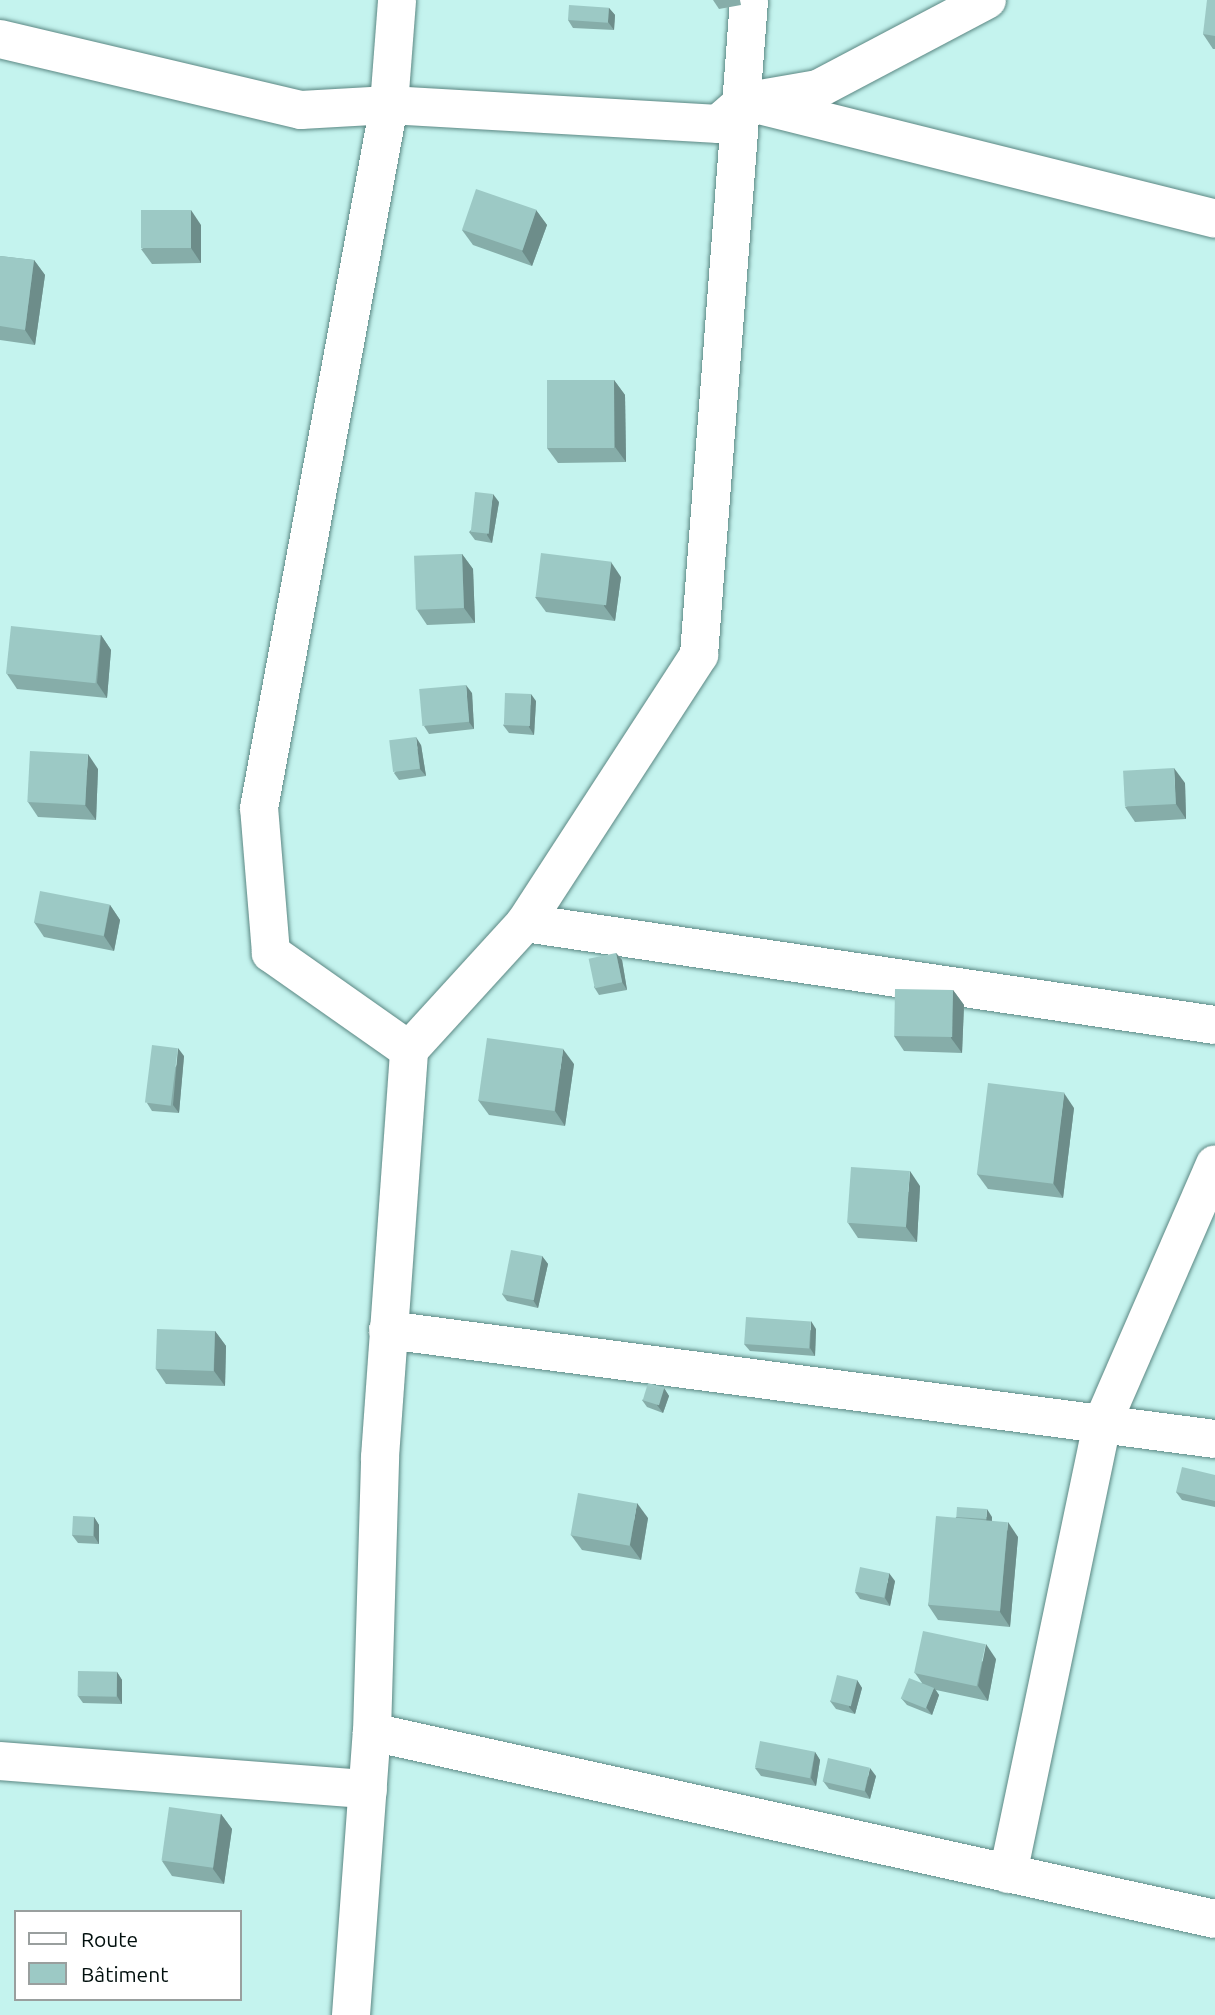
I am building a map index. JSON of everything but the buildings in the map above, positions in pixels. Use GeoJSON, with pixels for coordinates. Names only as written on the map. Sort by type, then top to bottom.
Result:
{"type":"FeatureCollection","features":[{"type":"Feature","properties":{"kind":"street"},"geometry":{"type":"LineString","coordinates":[[397,0],[389,105],[259,808],[271,953],[409,1050]]}},
{"type":"Feature","properties":{"kind":"street"},"geometry":{"type":"LineString","coordinates":[[351,2015],[372,1732],[380,1457],[409,1050],[525,923],[699,655],[749,0]]}},
{"type":"Feature","properties":{"kind":"street"},"geometry":{"type":"LineString","coordinates":[[0,40],[301,110],[389,105],[718,124],[743,102],[818,89],[987,0]]}},
{"type":"Feature","properties":{"kind":"street"},"geometry":{"type":"LineString","coordinates":[[743,102],[1215,219]]}},
{"type":"Feature","properties":{"kind":"street"},"geometry":{"type":"LineString","coordinates":[[525,923],[1215,1025]]}},
{"type":"Feature","properties":{"kind":"street"},"geometry":{"type":"LineString","coordinates":[[1008,1874],[1102,1424],[1215,1164]]}},
{"type":"Feature","properties":{"kind":"street"},"geometry":{"type":"LineString","coordinates":[[390,1330],[1215,1439]]}},
{"type":"Feature","properties":{"kind":"street"},"geometry":{"type":"LineString","coordinates":[[372,1732],[1215,1919]]}},
{"type":"Feature","properties":{"kind":"street"},"geometry":{"type":"LineString","coordinates":[[0,1761],[368,1789]]}}]}
